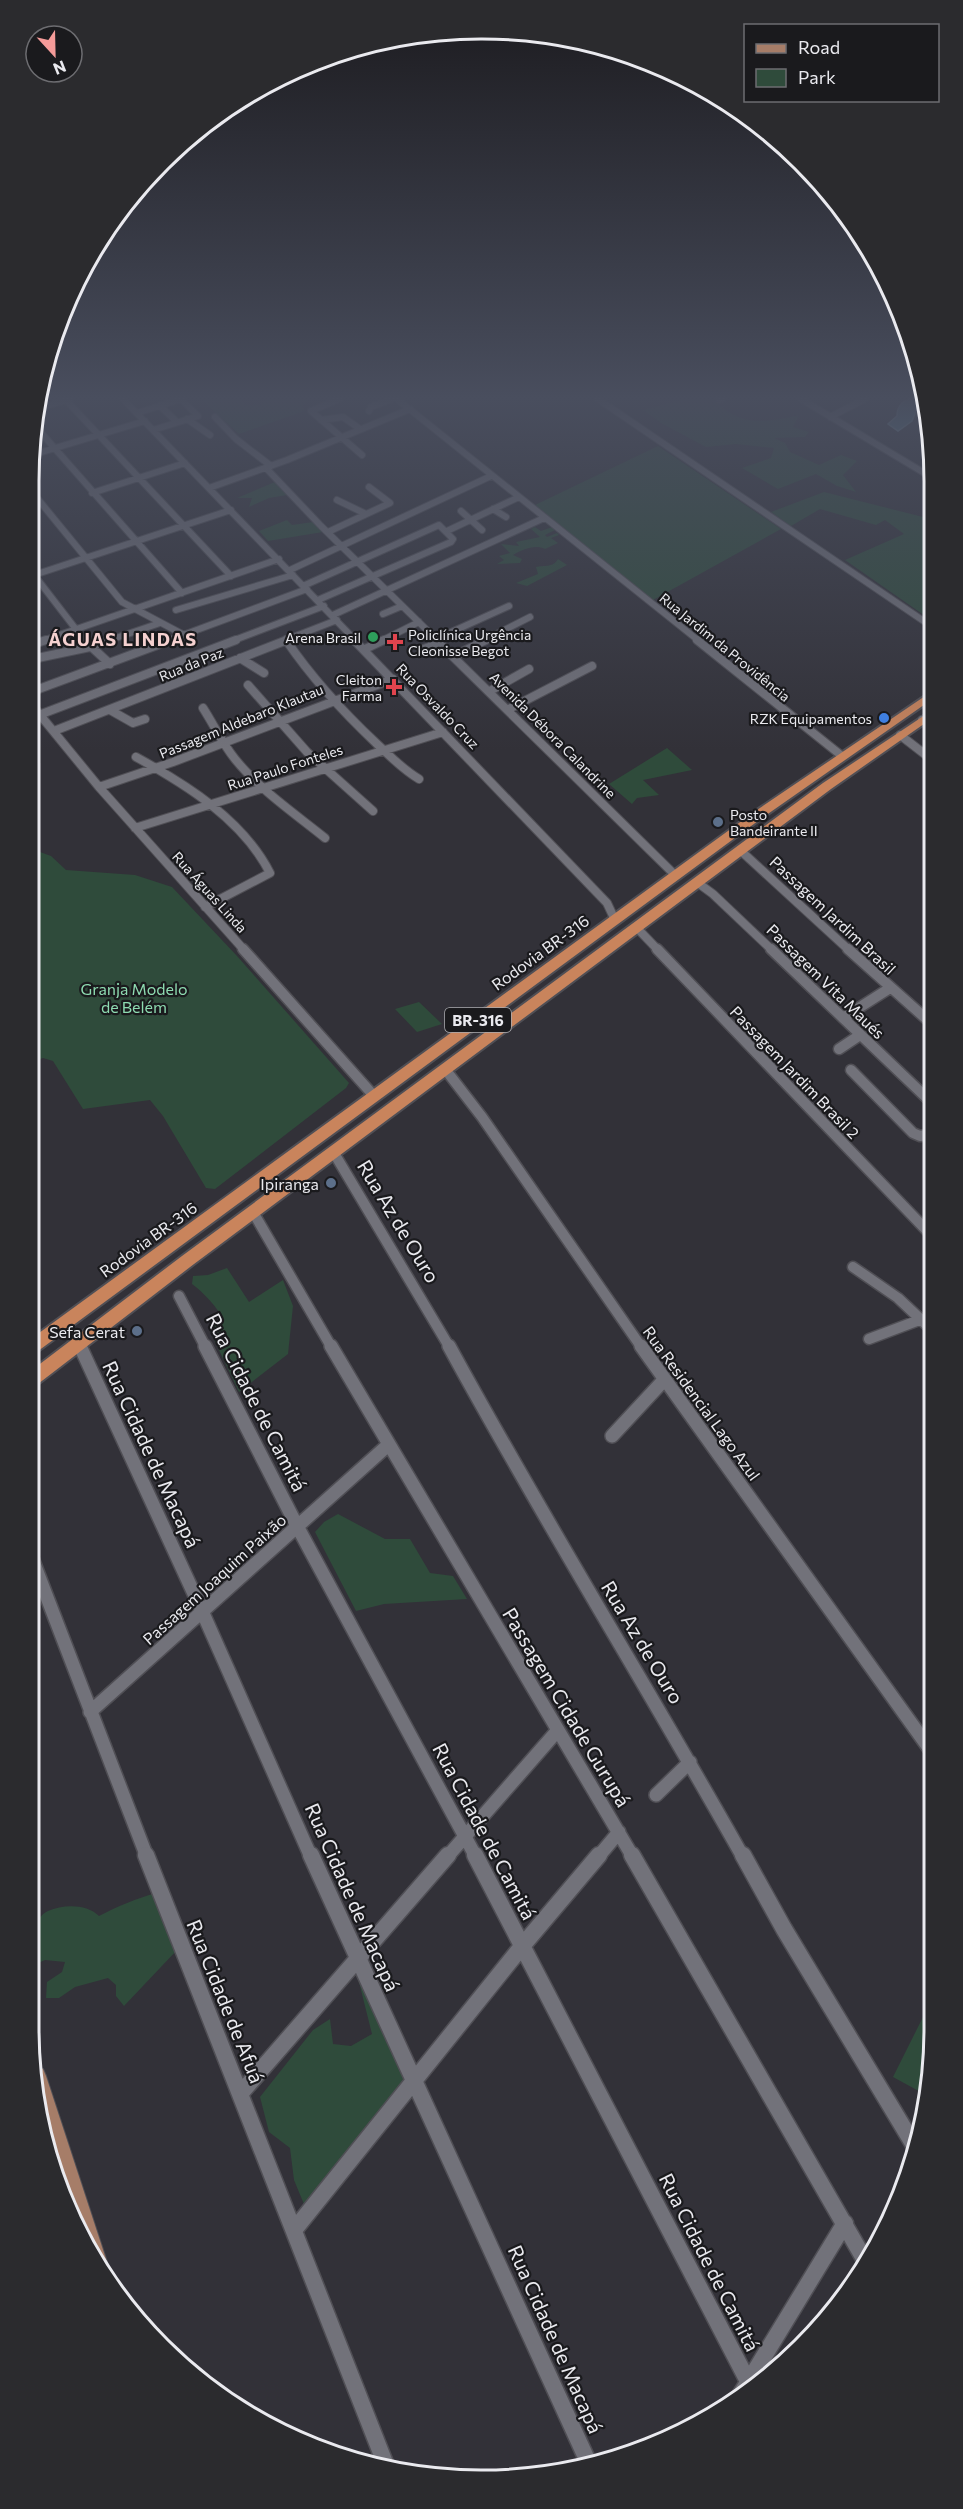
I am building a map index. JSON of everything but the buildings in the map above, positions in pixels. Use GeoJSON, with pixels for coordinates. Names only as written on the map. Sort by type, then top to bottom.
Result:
{"type":"FeatureCollection","features":[{"type":"Feature","properties":{"kind":"highway","name":"Rodovia BR-316"},"geometry":{"type":"LineString","coordinates":[[39,1342],[633,907],[675,871],[924,700]]}},
{"type":"Feature","properties":{"kind":"highway","name":"BR-316"},"geometry":{"type":"LineString","coordinates":[[39,1374],[188,1260],[827,786],[900,735],[924,722]]}},
{"type":"Feature","properties":{"kind":"highway"},"geometry":{"type":"LineString","coordinates":[[472,1025],[474,1031],[479,1034],[492,1035]]}},
{"type":"Feature","properties":{"kind":"highway"},"geometry":{"type":"LineString","coordinates":[[449,1041],[463,1046],[464,1055]]}},
{"type":"Feature","properties":{"kind":"highway"},"geometry":{"type":"LineString","coordinates":[[39,1368],[47,1369]]}},
{"type":"Feature","properties":{"kind":"main road"},"geometry":{"type":"LineString","coordinates":[[48,2112],[80,2212]]}},
{"type":"Feature","properties":{"kind":"street"},"geometry":{"type":"LineString","coordinates":[[51,516],[122,602],[186,636]]}},
{"type":"Feature","properties":{"kind":"street"},"geometry":{"type":"LineString","coordinates":[[113,516],[182,593]]}},
{"type":"Feature","properties":{"kind":"street"},"geometry":{"type":"LineString","coordinates":[[176,516],[231,576]]}},
{"type":"Feature","properties":{"kind":"street"},"geometry":{"type":"LineString","coordinates":[[39,573],[214,516]]}},
{"type":"Feature","properties":{"kind":"street","name":"Rua Osvaldo Cruz"},"geometry":{"type":"LineString","coordinates":[[237,516],[607,903],[615,920]]}},
{"type":"Feature","properties":{"kind":"street","name":"Avenida Débora Calandrine"},"geometry":{"type":"LineString","coordinates":[[313,516],[402,606],[675,871]]}},
{"type":"Feature","properties":{"kind":"street"},"geometry":{"type":"LineString","coordinates":[[328,532],[362,516]]}},
{"type":"Feature","properties":{"kind":"street"},"geometry":{"type":"LineString","coordinates":[[390,516],[399,520]]}},
{"type":"Feature","properties":{"kind":"street"},"geometry":{"type":"LineString","coordinates":[[176,610],[291,573],[342,546],[407,516]]}},
{"type":"Feature","properties":{"kind":"street"},"geometry":{"type":"LineString","coordinates":[[467,516],[482,530]]}},
{"type":"Feature","properties":{"kind":"street"},"geometry":{"type":"LineString","coordinates":[[447,531],[479,516]]}},
{"type":"Feature","properties":{"kind":"street"},"geometry":{"type":"LineString","coordinates":[[770,516],[924,621]]}},
{"type":"Feature","properties":{"kind":"street","name":"Rua da Paz"},"geometry":{"type":"LineString","coordinates":[[54,731],[286,639],[544,518]]}},
{"type":"Feature","properties":{"kind":"street","name":"Rua Jardim da Providência"},"geometry":{"type":"LineString","coordinates":[[544,518],[842,756]]}},
{"type":"Feature","properties":{"kind":"street"},"geometry":{"type":"LineString","coordinates":[[39,689],[186,636],[305,588],[436,526],[440,525],[453,538],[451,542],[318,600]]}},
{"type":"Feature","properties":{"kind":"street"},"geometry":{"type":"LineString","coordinates":[[39,642],[279,560]]}},
{"type":"Feature","properties":{"kind":"street"},"geometry":{"type":"LineString","coordinates":[[39,585],[90,647],[110,664]]}},
{"type":"Feature","properties":{"kind":"street"},"geometry":{"type":"LineString","coordinates":[[39,708],[324,606]]}},
{"type":"Feature","properties":{"kind":"street"},"geometry":{"type":"LineString","coordinates":[[383,614],[402,606]]}},
{"type":"Feature","properties":{"kind":"street"},"geometry":{"type":"LineString","coordinates":[[421,650],[509,606]]}},
{"type":"Feature","properties":{"kind":"street"},"geometry":{"type":"LineString","coordinates":[[454,656],[530,617]]}},
{"type":"Feature","properties":{"kind":"street"},"geometry":{"type":"LineString","coordinates":[[364,649],[419,622]]}},
{"type":"Feature","properties":{"kind":"street"},"geometry":{"type":"LineString","coordinates":[[39,658],[90,647],[160,623]]}},
{"type":"Feature","properties":{"kind":"street"},"geometry":{"type":"LineString","coordinates":[[286,639],[311,676],[332,700],[402,768],[419,779]]}},
{"type":"Feature","properties":{"kind":"street"},"geometry":{"type":"LineString","coordinates":[[240,658],[264,673]]}},
{"type":"Feature","properties":{"kind":"street"},"geometry":{"type":"LineString","coordinates":[[509,709],[592,666]]}},
{"type":"Feature","properties":{"kind":"street"},"geometry":{"type":"LineString","coordinates":[[490,691],[529,669]]}},
{"type":"Feature","properties":{"kind":"street","name":"Passagem Aldebaro Klautau"},"geometry":{"type":"LineString","coordinates":[[99,787],[158,769],[332,700],[393,679]]}},
{"type":"Feature","properties":{"kind":"street"},"geometry":{"type":"LineString","coordinates":[[248,685],[278,721],[324,769],[373,811]]}},
{"type":"Feature","properties":{"kind":"street"},"geometry":{"type":"LineString","coordinates":[[39,708],[87,689]]}},
{"type":"Feature","properties":{"kind":"street"},"geometry":{"type":"LineString","coordinates":[[203,708],[224,743],[265,789],[325,838]]}},
{"type":"Feature","properties":{"kind":"street"},"geometry":{"type":"LineString","coordinates":[[110,710],[133,723],[144,719]]}},
{"type":"Feature","properties":{"kind":"street","name":"Rua Águas Linda"},"geometry":{"type":"LineString","coordinates":[[39,715],[135,828],[374,1096]]}},
{"type":"Feature","properties":{"kind":"street","name":"Rua Paulo Fonteles"},"geometry":{"type":"LineString","coordinates":[[135,828],[443,732]]}},
{"type":"Feature","properties":{"kind":"street"},"geometry":{"type":"LineString","coordinates":[[900,735],[924,754]]}},
{"type":"Feature","properties":{"kind":"street"},"geometry":{"type":"LineString","coordinates":[[136,757],[158,769],[210,806],[248,840],[266,862],[270,873],[205,907]]}},
{"type":"Feature","properties":{"kind":"street","name":"Passagem Jardim Brasil"},"geometry":{"type":"LineString","coordinates":[[741,851],[924,1017]]}},
{"type":"Feature","properties":{"kind":"street","name":"Passagem Vita Maués"},"geometry":{"type":"LineString","coordinates":[[698,883],[713,894],[924,1095]]}},
{"type":"Feature","properties":{"kind":"street"},"geometry":{"type":"LineString","coordinates":[[607,903],[618,907],[633,907]]}},
{"type":"Feature","properties":{"kind":"street","name":"Passagem Jardim Brasil 2"},"geometry":{"type":"LineString","coordinates":[[637,928],[924,1228]]}},
{"type":"Feature","properties":{"kind":"street"},"geometry":{"type":"LineString","coordinates":[[843,1018],[890,988]]}},
{"type":"Feature","properties":{"kind":"street"},"geometry":{"type":"LineString","coordinates":[[839,1049],[860,1035]]}},
{"type":"Feature","properties":{"kind":"street","name":"Rua Residencial Lago Azul"},"geometry":{"type":"LineString","coordinates":[[445,1069],[482,1117],[664,1380],[924,1741]]}},
{"type":"Feature","properties":{"kind":"street"},"geometry":{"type":"LineString","coordinates":[[851,1070],[910,1130],[916,1135],[924,1135]]}},
{"type":"Feature","properties":{"kind":"street","name":"Rua Az de Ouro"},"geometry":{"type":"LineString","coordinates":[[334,1153],[440,1330],[507,1454],[690,1762],[784,1929],[910,2138]]}},
{"type":"Feature","properties":{"kind":"street","name":"Passagem Cidade Gurupá"},"geometry":{"type":"LineString","coordinates":[[253,1212],[387,1446],[619,1832],[862,2254]]}},
{"type":"Feature","properties":{"kind":"street"},"geometry":{"type":"LineString","coordinates":[[853,1267],[922,1319],[868,1339]]}},
{"type":"Feature","properties":{"kind":"street","name":"Rua Cidade de Camitá"},"geometry":{"type":"LineString","coordinates":[[179,1296],[297,1526],[523,1945],[748,2381]]}},
{"type":"Feature","properties":{"kind":"street","name":"Rua Cidade de Macapá"},"geometry":{"type":"LineString","coordinates":[[79,1345],[202,1611],[357,1960],[415,2080],[586,2457]]}},
{"type":"Feature","properties":{"kind":"street"},"geometry":{"type":"LineString","coordinates":[[612,1436],[664,1380]]}},
{"type":"Feature","properties":{"kind":"street","name":"Passagem Joaquim Paixão"},"geometry":{"type":"LineString","coordinates":[[90,1712],[387,1446]]}},
{"type":"Feature","properties":{"kind":"street","name":"Rua Cidade de Afuá"},"geometry":{"type":"LineString","coordinates":[[39,1577],[383,2459]]}},
{"type":"Feature","properties":{"kind":"street"},"geometry":{"type":"LineString","coordinates":[[240,2094],[558,1730]]}},
{"type":"Feature","properties":{"kind":"street"},"geometry":{"type":"LineString","coordinates":[[656,1795],[690,1762]]}},
{"type":"Feature","properties":{"kind":"street"},"geometry":{"type":"LineString","coordinates":[[295,2229],[523,1945],[619,1832]]}},
{"type":"Feature","properties":{"kind":"street"},"geometry":{"type":"LineString","coordinates":[[756,2375],[844,2223]]}},
{"type":"Feature","properties":{"kind":"green space"},"geometry":{"type":"Polygon","coordinates":[[[549,516],[762,516],[781,529],[653,600],[549,516]]]}},
{"type":"Feature","properties":{"kind":"green space"},"geometry":{"type":"Polygon","coordinates":[[[777,516],[808,516],[791,526],[777,516]]]}},
{"type":"Feature","properties":{"kind":"green space"},"geometry":{"type":"Polygon","coordinates":[[[845,516],[924,517],[924,615],[845,560],[904,534],[885,520],[876,525],[845,516]]]}},
{"type":"Feature","properties":{"kind":"green space"},"geometry":{"type":"Polygon","coordinates":[[[287,520],[292,525],[313,522],[323,532],[268,541],[259,531],[287,520]]]}},
{"type":"Feature","properties":{"kind":"green space"},"geometry":{"type":"Polygon","coordinates":[[[535,527],[541,531],[552,527],[555,530],[545,535],[547,537],[557,533],[559,535],[551,538],[558,543],[545,549],[529,548],[513,555],[522,559],[520,563],[497,564],[504,560],[499,556],[510,553],[501,544],[519,546],[516,542],[540,537],[531,529],[535,527]]]}},
{"type":"Feature","properties":{"kind":"green space"},"geometry":{"type":"Polygon","coordinates":[[[558,559],[567,565],[527,586],[516,583],[538,574],[536,567],[551,565],[558,559]]]}},
{"type":"Feature","properties":{"kind":"green space"},"geometry":{"type":"Polygon","coordinates":[[[667,748],[692,770],[643,780],[659,795],[637,798],[632,804],[609,784],[667,748]]]}},
{"type":"Feature","properties":{"kind":"green space","name":"Granja Modelo de Belém"},"geometry":{"type":"Polygon","coordinates":[[[39,852],[51,856],[66,870],[135,875],[172,887],[237,956],[349,1083],[346,1088],[215,1189],[206,1188],[163,1116],[150,1100],[83,1109],[53,1061],[43,1058],[39,1059],[39,852]]]}},
{"type":"Feature","properties":{"kind":"green space"},"geometry":{"type":"Polygon","coordinates":[[[419,1002],[442,1024],[417,1032],[395,1009],[419,1002]]]}},
{"type":"Feature","properties":{"kind":"green space"},"geometry":{"type":"Polygon","coordinates":[[[227,1268],[249,1302],[283,1280],[293,1306],[288,1354],[239,1392],[209,1329],[224,1320],[210,1300],[192,1284],[193,1276],[208,1275],[227,1268]]]}},
{"type":"Feature","properties":{"kind":"green space"},"geometry":{"type":"Polygon","coordinates":[[[338,1514],[385,1539],[410,1539],[430,1573],[453,1576],[467,1599],[384,1604],[356,1611],[315,1532],[324,1522],[338,1514]]]}},
{"type":"Feature","properties":{"kind":"green space"},"geometry":{"type":"Polygon","coordinates":[[[156,1893],[178,1949],[124,2006],[116,1996],[116,1985],[108,1978],[75,1987],[59,1998],[46,1998],[47,1982],[62,1972],[65,1962],[45,1960],[39,1963],[39,1919],[45,1912],[68,1906],[82,1907],[99,1916],[156,1893]]]}},
{"type":"Feature","properties":{"kind":"green space"},"geometry":{"type":"Polygon","coordinates":[[[358,1978],[407,2075],[306,2209],[294,2180],[290,2148],[269,2132],[260,2097],[313,2030],[330,2019],[333,2044],[351,2046],[372,2034],[358,1978]]]}},
{"type":"Feature","properties":{"kind":"green space"},"geometry":{"type":"Polygon","coordinates":[[[923,2017],[923,2056],[919,2091],[893,2077],[923,2017]]]}},
{"type":"Feature","properties":{"kind":"place","name":"Arena Brasil"},"geometry":{"type":"Point","coordinates":[373,637]}},
{"type":"Feature","properties":{"kind":"place","name":"Policlínica Urgência Cleonisse Begot"},"geometry":{"type":"Point","coordinates":[395,642]}},
{"type":"Feature","properties":{"kind":"place","name":"Cleiton Farma"},"geometry":{"type":"Point","coordinates":[394,687]}},
{"type":"Feature","properties":{"kind":"place","name":"RZK Equipamentos"},"geometry":{"type":"Point","coordinates":[884,718]}},
{"type":"Feature","properties":{"kind":"place","name":"Posto Bandeirante II"},"geometry":{"type":"Point","coordinates":[718,822]}},
{"type":"Feature","properties":{"kind":"place","name":"Ipiranga"},"geometry":{"type":"Point","coordinates":[331,1183]}},
{"type":"Feature","properties":{"kind":"place","name":"Sefa Cerat"},"geometry":{"type":"Point","coordinates":[137,1331]}},
{"type":"Feature","properties":{"kind":"district","name":"ÁGUAS LINDAS"},"geometry":{"type":"Point","coordinates":[123,639]}}]}
